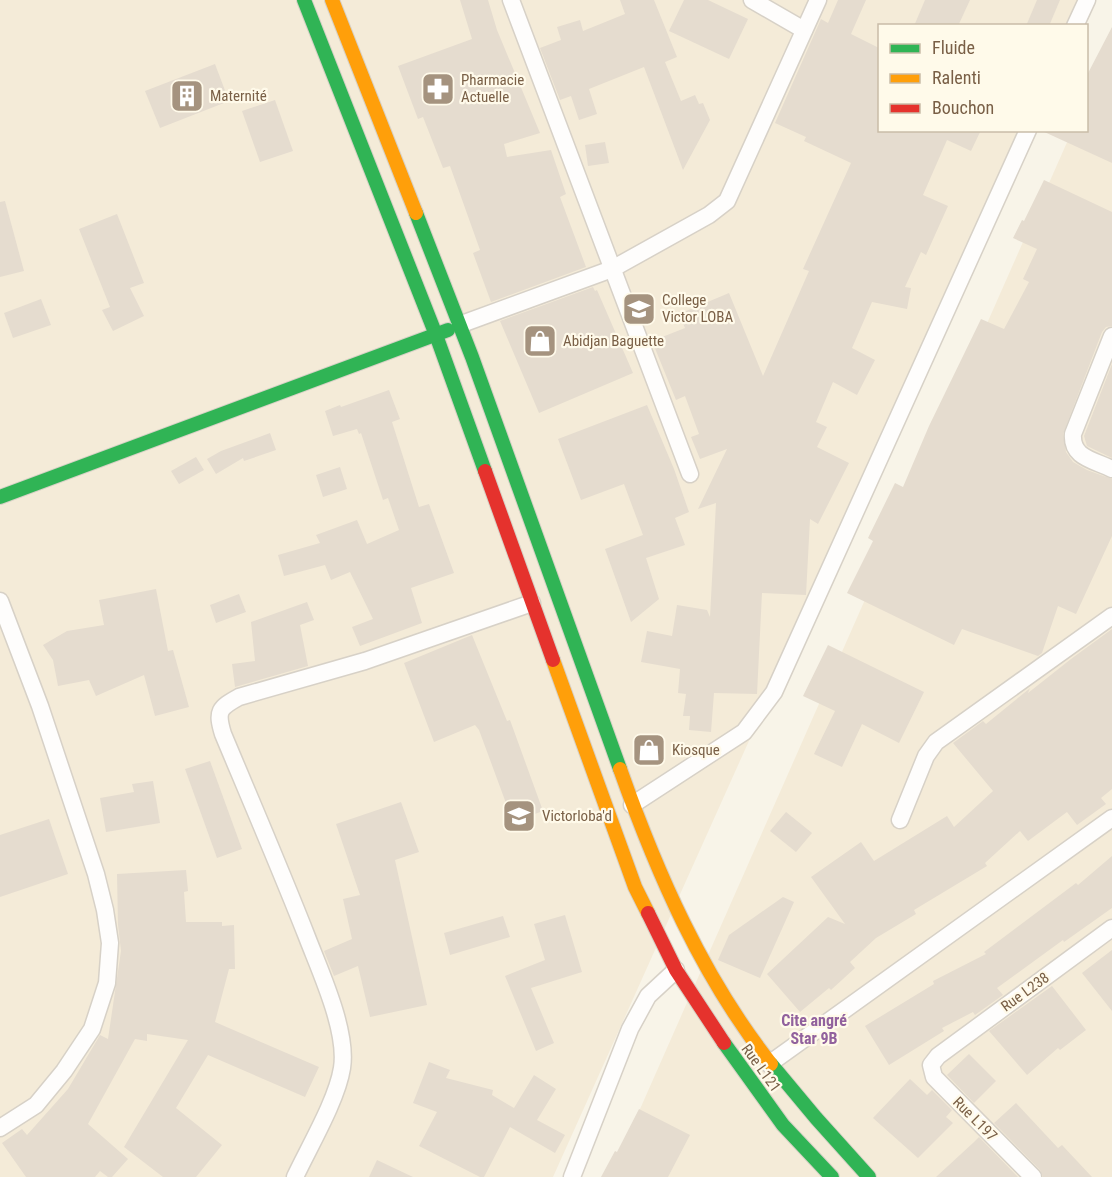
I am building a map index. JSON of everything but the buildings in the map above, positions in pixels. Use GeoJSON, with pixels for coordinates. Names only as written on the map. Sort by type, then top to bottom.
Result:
{"type":"FeatureCollection","features":[{"type":"Feature","properties":{"kind":"main road","name":"Rue L121"},"geometry":{"type":"LineString","coordinates":[[304,0],[436,335],[635,887],[676,970],[714,1031],[783,1125],[832,1177]]}},
{"type":"Feature","properties":{"kind":"main road"},"geometry":{"type":"LineString","coordinates":[[332,0],[459,325],[632,805],[699,954],[733,1014],[769,1064],[798,1100],[869,1177]]}},
{"type":"Feature","properties":{"kind":"main road"},"geometry":{"type":"LineString","coordinates":[[0,497],[459,325]]}},
{"type":"Feature","properties":{"kind":"street"},"geometry":{"type":"LineString","coordinates":[[511,0],[690,474]]}},
{"type":"Feature","properties":{"kind":"street"},"geometry":{"type":"LineString","coordinates":[[752,0],[804,30]]}},
{"type":"Feature","properties":{"kind":"street"},"geometry":{"type":"LineString","coordinates":[[459,325],[612,268],[709,215],[727,201],[818,0]]}},
{"type":"Feature","properties":{"kind":"street"},"geometry":{"type":"LineString","coordinates":[[1076,24],[1087,0]]}},
{"type":"Feature","properties":{"kind":"street"},"geometry":{"type":"LineString","coordinates":[[632,805],[744,732],[774,692],[1027,132]]}},
{"type":"Feature","properties":{"kind":"street"},"geometry":{"type":"LineString","coordinates":[[1112,336],[1073,434],[1072,444],[1077,453],[1112,469]]}},
{"type":"Feature","properties":{"kind":"street"},"geometry":{"type":"LineString","coordinates":[[0,601],[40,706],[96,874],[110,943],[107,983],[92,1029],[64,1071],[36,1105],[0,1128]]}},
{"type":"Feature","properties":{"kind":"street"},"geometry":{"type":"LineString","coordinates":[[295,1177],[334,1095],[342,1067],[341,1044],[332,1002],[289,890],[218,718],[225,705],[239,697],[365,661],[532,603]]}},
{"type":"Feature","properties":{"kind":"street"},"geometry":{"type":"LineString","coordinates":[[900,820],[926,756],[936,742],[1112,616]]}},
{"type":"Feature","properties":{"kind":"street"},"geometry":{"type":"LineString","coordinates":[[769,1064],[1112,818]]}},
{"type":"Feature","properties":{"kind":"street","name":"Rue L238"},"geometry":{"type":"LineString","coordinates":[[938,1056],[1112,928]]}},
{"type":"Feature","properties":{"kind":"street"},"geometry":{"type":"LineString","coordinates":[[572,1177],[630,1029],[648,996],[676,970]]}},
{"type":"Feature","properties":{"kind":"street","name":"Rue L197"},"geometry":{"type":"LineString","coordinates":[[938,1056],[932,1065],[934,1077],[1034,1177]]}},
{"type":"Feature","properties":{"kind":"shaded area"},"geometry":{"type":"Polygon","coordinates":[[[0,0],[1082,0],[1070,24],[878,24],[878,132],[1023,132],[553,1177],[0,1177],[0,0]]]}},
{"type":"Feature","properties":{"kind":"shaded area"},"geometry":{"type":"Polygon","coordinates":[[[1112,39],[1112,1177],[610,1177],[1072,132],[1088,132],[1088,123],[1112,39]]]}},
{"type":"Feature","properties":{"kind":"traffic: fast"},"geometry":{"type":"LineString","coordinates":[[304,0],[436,335],[485,471]]}},
{"type":"Feature","properties":{"kind":"traffic: fast"},"geometry":{"type":"LineString","coordinates":[[416,213],[472,357],[620,769]]}},
{"type":"Feature","properties":{"kind":"traffic: fast"},"geometry":{"type":"LineString","coordinates":[[0,497],[448,330]]}},
{"type":"Feature","properties":{"kind":"traffic: fast"},"geometry":{"type":"LineString","coordinates":[[724,1043],[783,1125],[832,1177]]}},
{"type":"Feature","properties":{"kind":"traffic: fast"},"geometry":{"type":"LineString","coordinates":[[771,1064],[869,1177]]}},
{"type":"Feature","properties":{"kind":"traffic: slow"},"geometry":{"type":"LineString","coordinates":[[332,0],[416,213]]}},
{"type":"Feature","properties":{"kind":"traffic: slow"},"geometry":{"type":"LineString","coordinates":[[553,660],[635,887],[648,913]]}},
{"type":"Feature","properties":{"kind":"traffic: slow"},"geometry":{"type":"LineString","coordinates":[[620,769],[650,847],[684,923],[724,996],[746,1031],[771,1064]]}},
{"type":"Feature","properties":{"kind":"traffic: jam"},"geometry":{"type":"LineString","coordinates":[[485,471],[553,660]]}},
{"type":"Feature","properties":{"kind":"traffic: jam"},"geometry":{"type":"LineString","coordinates":[[648,913],[676,970],[724,1043]]}},
{"type":"Feature","properties":{"kind":"place","name":"Pharmacie Actuelle"},"geometry":{"type":"Point","coordinates":[438,89]}},
{"type":"Feature","properties":{"kind":"place","name":"Maternité"},"geometry":{"type":"Point","coordinates":[187,96]}},
{"type":"Feature","properties":{"kind":"place","name":"College Victor LOBA"},"geometry":{"type":"Point","coordinates":[639,309]}},
{"type":"Feature","properties":{"kind":"place","name":"Abidjan Baguette"},"geometry":{"type":"Point","coordinates":[540,341]}},
{"type":"Feature","properties":{"kind":"place","name":"Kiosque"},"geometry":{"type":"Point","coordinates":[649,750]}},
{"type":"Feature","properties":{"kind":"place","name":"Victorloba'd"},"geometry":{"type":"Point","coordinates":[519,816]}},
{"type":"Feature","properties":{"kind":"district","name":"Cite angré Star 9B"},"geometry":{"type":"Point","coordinates":[814,1029]}}]}
